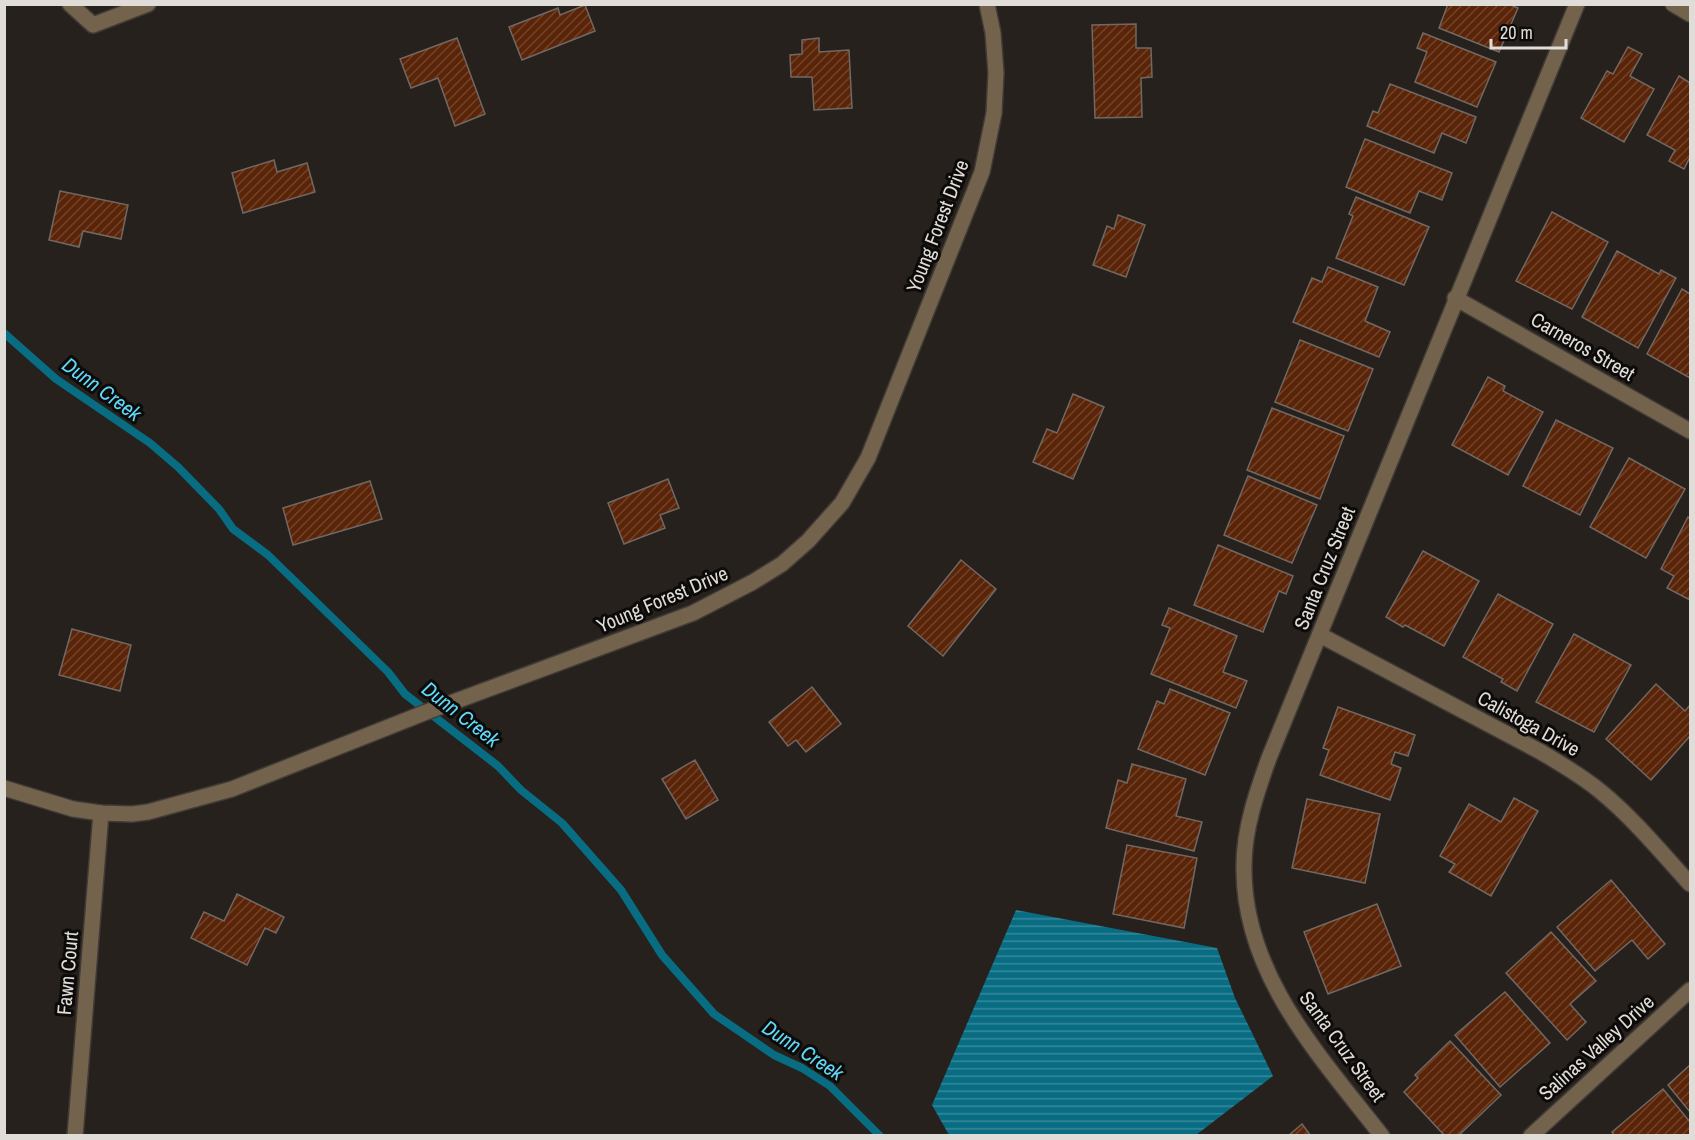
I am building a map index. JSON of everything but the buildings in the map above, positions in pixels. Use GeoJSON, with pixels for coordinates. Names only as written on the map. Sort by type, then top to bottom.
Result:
{"type":"FeatureCollection","features":[{"type":"Feature","properties":{"kind":"street"},"geometry":{"type":"LineString","coordinates":[[70,4],[93,25],[148,4]]}},
{"type":"Feature","properties":{"kind":"street","name":"Young Forest Drive"},"geometry":{"type":"LineString","coordinates":[[4,788],[73,809],[101,813],[148,812],[232,789],[429,711],[693,613],[782,564],[808,541],[842,503],[868,458],[982,172],[994,113],[996,73],[993,33],[987,4]]}},
{"type":"Feature","properties":{"kind":"street","name":"Santa Cruz Street"},"geometry":{"type":"LineString","coordinates":[[1382,1136],[1294,1019],[1268,975],[1253,937],[1247,905],[1244,864],[1256,792],[1455,298],[1577,4]]}},
{"type":"Feature","properties":{"kind":"street"},"geometry":{"type":"LineString","coordinates":[[1673,4],[1690,14]]}},
{"type":"Feature","properties":{"kind":"street","name":"Carneros Street"},"geometry":{"type":"LineString","coordinates":[[1455,298],[1690,431]]}},
{"type":"Feature","properties":{"kind":"street","name":"Calistoga Drive"},"geometry":{"type":"LineString","coordinates":[[1320,635],[1541,752],[1576,774],[1600,791],[1629,817],[1690,884]]}},
{"type":"Feature","properties":{"kind":"street","name":"Fawn Court"},"geometry":{"type":"LineString","coordinates":[[75,1136],[101,813]]}},
{"type":"Feature","properties":{"kind":"street","name":"Salinas Valley Drive"},"geometry":{"type":"LineString","coordinates":[[1531,1136],[1690,990]]}},
{"type":"Feature","properties":{"kind":"water"},"geometry":{"type":"Polygon","coordinates":[[[1016,910],[1217,948],[1235,998],[1273,1076],[1196,1135],[949,1135],[932,1105],[1016,910]]]}},
{"type":"Feature","properties":{"kind":"waterway","name":"Dunn Creek"},"geometry":{"type":"LineString","coordinates":[[4,333],[56,379],[150,443],[178,467],[219,509],[233,529],[268,555],[388,672],[405,694],[498,766],[521,790],[562,823],[621,890],[662,955],[714,1014],[774,1055],[802,1068],[830,1086],[880,1136]]}}]}
